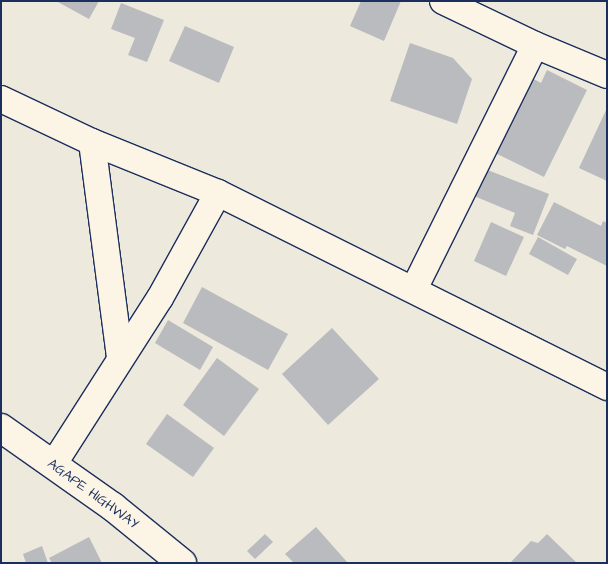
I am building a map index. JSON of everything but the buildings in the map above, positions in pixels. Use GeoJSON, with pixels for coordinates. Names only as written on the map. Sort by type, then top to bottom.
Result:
{"type":"FeatureCollection","features":[{"type":"Feature","properties":{"kind":"street"},"geometry":{"type":"LineString","coordinates":[[443,1],[535,46],[607,75]]}},
{"type":"Feature","properties":{"kind":"street"},"geometry":{"type":"LineString","coordinates":[[414,290],[535,46]]}},
{"type":"Feature","properties":{"kind":"street"},"geometry":{"type":"LineString","coordinates":[[1,99],[92,142],[218,194],[607,387]]}},
{"type":"Feature","properties":{"kind":"street"},"geometry":{"type":"LineString","coordinates":[[92,142],[120,358]]}},
{"type":"Feature","properties":{"kind":"street"},"geometry":{"type":"LineString","coordinates":[[53,465],[160,298],[218,194]]}},
{"type":"Feature","properties":{"kind":"street","name":"AGAPE HIGHWAY"},"geometry":{"type":"LineString","coordinates":[[1,428],[113,507],[182,563]]}}]}
